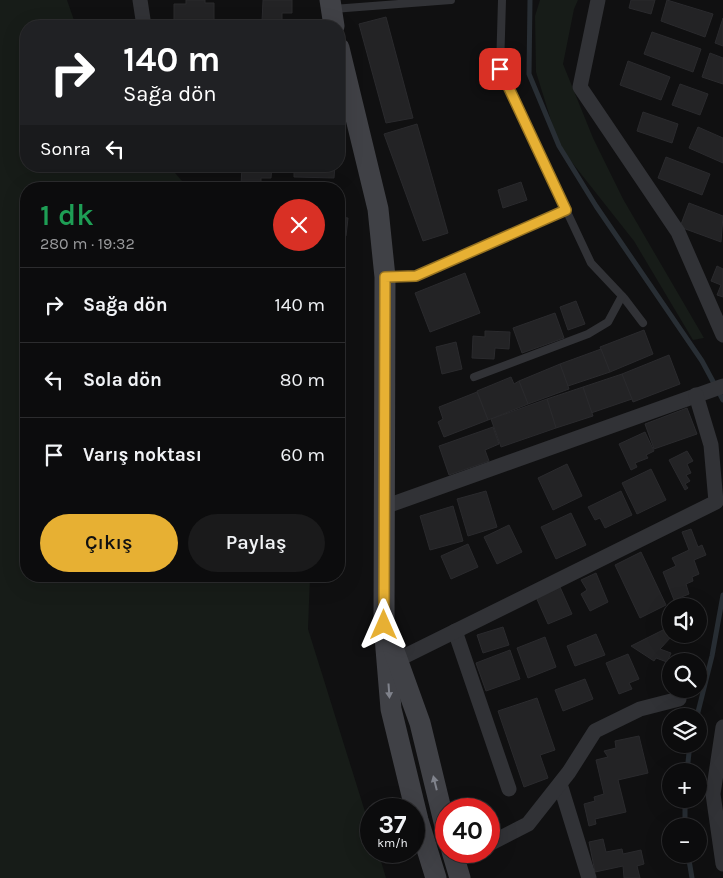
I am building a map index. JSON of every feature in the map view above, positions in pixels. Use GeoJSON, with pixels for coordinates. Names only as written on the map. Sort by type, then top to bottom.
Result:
{"type":"FeatureCollection","features":[{"type":"Feature","properties":{"kind":"street"},"geometry":{"type":"LineString","coordinates":[[140,0],[143,20]]}},
{"type":"Feature","properties":{"kind":"street"},"geometry":{"type":"LineString","coordinates":[[598,0],[580,87],[678,232],[723,335]]}},
{"type":"Feature","properties":{"kind":"street"},"geometry":{"type":"LineString","coordinates":[[345,73],[378,210],[385,277],[384,625],[391,709],[418,820],[436,878]]}},
{"type":"Feature","properties":{"kind":"street"},"geometry":{"type":"LineString","coordinates":[[384,507],[723,386]]}},
{"type":"Feature","properties":{"kind":"street"},"geometry":{"type":"LineString","coordinates":[[397,660],[716,502],[711,445],[696,395]]}},
{"type":"Feature","properties":{"kind":"street"},"geometry":{"type":"LineString","coordinates":[[384,625],[420,723],[438,798]]}},
{"type":"Feature","properties":{"kind":"street"},"geometry":{"type":"LineString","coordinates":[[455,632],[509,789]]}},
{"type":"Feature","properties":{"kind":"street"},"geometry":{"type":"LineString","coordinates":[[500,838],[528,824],[560,784],[595,731],[640,709],[679,699]]}},
{"type":"Feature","properties":{"kind":"street"},"geometry":{"type":"LineString","coordinates":[[723,727],[714,794],[723,864]]}},
{"type":"Feature","properties":{"kind":"street"},"geometry":{"type":"LineString","coordinates":[[560,784],[589,878]]}},
{"type":"Feature","properties":{"kind":"lane"},"geometry":{"type":"LineString","coordinates":[[332,12],[451,0]]}},
{"type":"Feature","properties":{"kind":"lane"},"geometry":{"type":"LineString","coordinates":[[502,0],[500,69],[590,263],[622,296],[643,323]]}},
{"type":"Feature","properties":{"kind":"lane"},"geometry":{"type":"LineString","coordinates":[[385,277],[416,276],[566,210]]}},
{"type":"Feature","properties":{"kind":"lane"},"geometry":{"type":"LineString","coordinates":[[474,377],[588,334],[608,322],[622,296]]}},
{"type":"Feature","properties":{"kind":"shaded area"},"geometry":{"type":"Polygon","coordinates":[[[0,0],[67,0],[74,20],[20,20],[20,172],[174,172],[183,182],[20,182],[20,582],[310,582],[308,629],[361,798],[360,863],[382,863],[386,878],[0,878],[0,0]]]}},
{"type":"Feature","properties":{"kind":"shaded area"},"geometry":{"type":"Polygon","coordinates":[[[540,0],[578,0],[574,9],[563,64],[593,138],[623,199],[704,338],[693,340],[634,241],[559,146],[536,72],[535,16],[540,0]]]}},
{"type":"Feature","properties":{"kind":"building"},"geometry":{"type":"Polygon","coordinates":[[[186,0],[205,0],[205,3],[214,3],[214,20],[174,20],[174,4],[186,4],[186,0]]]}},
{"type":"Feature","properties":{"kind":"building"},"geometry":{"type":"Polygon","coordinates":[[[263,0],[292,0],[292,13],[282,13],[282,20],[262,20],[263,0]]]}},
{"type":"Feature","properties":{"kind":"building"},"geometry":{"type":"Polygon","coordinates":[[[631,0],[655,0],[651,14],[629,8],[631,0]]]}},
{"type":"Feature","properties":{"kind":"building"},"geometry":{"type":"Polygon","coordinates":[[[667,0],[713,14],[705,37],[661,21],[667,0]]]}},
{"type":"Feature","properties":{"kind":"building"},"geometry":{"type":"Polygon","coordinates":[[[386,17],[413,118],[386,123],[359,24],[386,17]]]}},
{"type":"Feature","properties":{"kind":"building"},"geometry":{"type":"Polygon","coordinates":[[[723,18],[723,46],[715,43],[723,18]]]}},
{"type":"Feature","properties":{"kind":"building"},"geometry":{"type":"Polygon","coordinates":[[[652,32],[701,49],[693,72],[644,54],[652,32]]]}},
{"type":"Feature","properties":{"kind":"building"},"geometry":{"type":"Polygon","coordinates":[[[710,53],[723,58],[723,84],[702,77],[710,53]]]}},
{"type":"Feature","properties":{"kind":"building"},"geometry":{"type":"Polygon","coordinates":[[[628,61],[670,77],[661,100],[620,85],[628,61]]]}},
{"type":"Feature","properties":{"kind":"building"},"geometry":{"type":"Polygon","coordinates":[[[680,84],[708,94],[700,115],[672,105],[680,84]]]}},
{"type":"Feature","properties":{"kind":"building"},"geometry":{"type":"Polygon","coordinates":[[[643,112],[678,124],[672,143],[637,131],[643,112]]]}},
{"type":"Feature","properties":{"kind":"building"},"geometry":{"type":"Polygon","coordinates":[[[417,124],[448,233],[423,241],[384,134],[417,124]]]}},
{"type":"Feature","properties":{"kind":"building"},"geometry":{"type":"Polygon","coordinates":[[[698,127],[723,138],[723,163],[689,148],[698,127]]]}},
{"type":"Feature","properties":{"kind":"building"},"geometry":{"type":"Polygon","coordinates":[[[666,157],[710,174],[702,195],[658,178],[666,157]]]}},
{"type":"Feature","properties":{"kind":"building"},"geometry":{"type":"Polygon","coordinates":[[[242,172],[272,172],[271,178],[261,178],[261,182],[241,182],[242,172]]]}},
{"type":"Feature","properties":{"kind":"building"},"geometry":{"type":"Polygon","coordinates":[[[294,172],[334,172],[334,178],[294,177],[294,172]]]}},
{"type":"Feature","properties":{"kind":"building"},"geometry":{"type":"Polygon","coordinates":[[[521,182],[527,200],[503,208],[498,190],[521,182]]]}},
{"type":"Feature","properties":{"kind":"building"},"geometry":{"type":"Polygon","coordinates":[[[689,203],[723,216],[721,242],[680,227],[689,203]]]}},
{"type":"Feature","properties":{"kind":"building"},"geometry":{"type":"Polygon","coordinates":[[[345,218],[348,218],[345,236],[345,218]]]}},
{"type":"Feature","properties":{"kind":"building"},"geometry":{"type":"Polygon","coordinates":[[[717,266],[723,269],[723,297],[717,295],[721,285],[711,281],[717,266]]]}},
{"type":"Feature","properties":{"kind":"building"},"geometry":{"type":"Polygon","coordinates":[[[465,273],[480,313],[430,332],[415,293],[465,273]]]}},
{"type":"Feature","properties":{"kind":"building"},"geometry":{"type":"Polygon","coordinates":[[[576,301],[585,324],[568,330],[560,307],[576,301]]]}},
{"type":"Feature","properties":{"kind":"building"},"geometry":{"type":"Polygon","coordinates":[[[555,313],[564,338],[522,353],[513,328],[555,313]]]}},
{"type":"Feature","properties":{"kind":"building"},"geometry":{"type":"Polygon","coordinates":[[[644,330],[653,354],[610,372],[600,347],[644,330]]]}},
{"type":"Feature","properties":{"kind":"building"},"geometry":{"type":"Polygon","coordinates":[[[485,331],[510,332],[509,349],[495,348],[494,359],[472,358],[473,336],[485,337],[485,331]]]}},
{"type":"Feature","properties":{"kind":"building"},"geometry":{"type":"Polygon","coordinates":[[[456,342],[462,369],[442,374],[436,347],[456,342]]]}},
{"type":"Feature","properties":{"kind":"building"},"geometry":{"type":"Polygon","coordinates":[[[601,349],[610,372],[568,386],[560,364],[601,349]]]}},
{"type":"Feature","properties":{"kind":"building"},"geometry":{"type":"Polygon","coordinates":[[[669,355],[680,384],[633,402],[622,374],[669,355]]]}},
{"type":"Feature","properties":{"kind":"building"},"geometry":{"type":"Polygon","coordinates":[[[560,364],[569,389],[528,404],[519,381],[560,364]]]}},
{"type":"Feature","properties":{"kind":"building"},"geometry":{"type":"Polygon","coordinates":[[[622,374],[632,399],[591,413],[583,387],[622,374]]]}},
{"type":"Feature","properties":{"kind":"building"},"geometry":{"type":"Polygon","coordinates":[[[511,377],[514,384],[519,381],[528,404],[488,420],[477,391],[511,377]]]}},
{"type":"Feature","properties":{"kind":"building"},"geometry":{"type":"Polygon","coordinates":[[[583,387],[593,416],[556,428],[547,399],[583,387]]]}},
{"type":"Feature","properties":{"kind":"building"},"geometry":{"type":"Polygon","coordinates":[[[477,392],[488,420],[444,437],[438,422],[443,419],[439,407],[477,392]]]}},
{"type":"Feature","properties":{"kind":"building"},"geometry":{"type":"Polygon","coordinates":[[[547,399],[556,428],[501,447],[491,419],[547,399]]]}},
{"type":"Feature","properties":{"kind":"building"},"geometry":{"type":"Polygon","coordinates":[[[687,408],[697,434],[654,449],[645,424],[687,408]]]}},
{"type":"Feature","properties":{"kind":"building"},"geometry":{"type":"Polygon","coordinates":[[[493,427],[499,444],[485,450],[489,461],[449,475],[439,446],[493,427]]]}},
{"type":"Feature","properties":{"kind":"building"},"geometry":{"type":"Polygon","coordinates":[[[645,432],[654,451],[646,455],[648,458],[635,463],[637,467],[631,470],[619,444],[645,432]]]}},
{"type":"Feature","properties":{"kind":"building"},"geometry":{"type":"Polygon","coordinates":[[[687,451],[693,461],[687,464],[691,473],[686,475],[690,481],[685,484],[688,488],[685,490],[669,460],[687,451]]]}},
{"type":"Feature","properties":{"kind":"building"},"geometry":{"type":"Polygon","coordinates":[[[567,464],[582,496],[553,510],[538,478],[567,464]]]}},
{"type":"Feature","properties":{"kind":"building"},"geometry":{"type":"Polygon","coordinates":[[[651,469],[666,500],[637,514],[622,483],[651,469]]]}},
{"type":"Feature","properties":{"kind":"building"},"geometry":{"type":"Polygon","coordinates":[[[486,491],[497,527],[468,536],[457,499],[486,491]]]}},
{"type":"Feature","properties":{"kind":"building"},"geometry":{"type":"Polygon","coordinates":[[[621,491],[632,515],[605,528],[600,518],[595,520],[588,507],[621,491]]]}},
{"type":"Feature","properties":{"kind":"building"},"geometry":{"type":"Polygon","coordinates":[[[453,506],[463,541],[430,550],[420,516],[453,506]]]}},
{"type":"Feature","properties":{"kind":"building"},"geometry":{"type":"Polygon","coordinates":[[[571,513],[586,545],[556,559],[541,527],[571,513]]]}},
{"type":"Feature","properties":{"kind":"building"},"geometry":{"type":"Polygon","coordinates":[[[509,525],[522,552],[497,564],[484,537],[509,525]]]}},
{"type":"Feature","properties":{"kind":"building"},"geometry":{"type":"Polygon","coordinates":[[[691,529],[698,547],[702,545],[706,555],[694,560],[699,574],[692,577],[693,581],[686,584],[689,594],[673,598],[663,572],[676,566],[672,558],[689,550],[682,532],[691,529]]]}},
{"type":"Feature","properties":{"kind":"building"},"geometry":{"type":"Polygon","coordinates":[[[468,544],[478,567],[451,579],[441,556],[468,544]]]}},
{"type":"Feature","properties":{"kind":"building"},"geometry":{"type":"Polygon","coordinates":[[[641,552],[663,598],[662,607],[640,618],[615,565],[641,552]]]}},
{"type":"Feature","properties":{"kind":"building"},"geometry":{"type":"Polygon","coordinates":[[[596,573],[608,602],[590,611],[581,594],[587,590],[581,580],[596,573]]]}},
{"type":"Feature","properties":{"kind":"building"},"geometry":{"type":"Polygon","coordinates":[[[560,587],[572,614],[548,624],[536,597],[560,587]]]}},
{"type":"Feature","properties":{"kind":"building"},"geometry":{"type":"Polygon","coordinates":[[[503,627],[509,645],[483,653],[477,635],[503,627]]]}},
{"type":"Feature","properties":{"kind":"building"},"geometry":{"type":"Polygon","coordinates":[[[662,630],[662,643],[666,643],[660,649],[671,653],[662,653],[662,660],[656,658],[654,661],[631,646],[662,630]]]}},
{"type":"Feature","properties":{"kind":"building"},"geometry":{"type":"Polygon","coordinates":[[[596,634],[605,655],[575,666],[567,646],[596,634]]]}},
{"type":"Feature","properties":{"kind":"building"},"geometry":{"type":"Polygon","coordinates":[[[545,637],[556,667],[528,678],[517,648],[545,637]]]}},
{"type":"Feature","properties":{"kind":"building"},"geometry":{"type":"Polygon","coordinates":[[[510,650],[520,679],[486,691],[476,663],[510,650]]]}},
{"type":"Feature","properties":{"kind":"building"},"geometry":{"type":"Polygon","coordinates":[[[628,654],[639,679],[629,683],[632,689],[619,694],[606,663],[628,654]]]}},
{"type":"Feature","properties":{"kind":"building"},"geometry":{"type":"Polygon","coordinates":[[[585,679],[593,699],[563,711],[555,690],[585,679]]]}},
{"type":"Feature","properties":{"kind":"building"},"geometry":{"type":"Polygon","coordinates":[[[537,698],[555,750],[540,755],[548,778],[524,787],[498,711],[537,698]]]}},
{"type":"Feature","properties":{"kind":"building"},"geometry":{"type":"Polygon","coordinates":[[[639,736],[648,773],[618,780],[626,812],[595,819],[596,824],[589,826],[584,804],[595,801],[594,797],[604,794],[596,760],[608,757],[604,751],[616,748],[615,741],[639,736]]]}},
{"type":"Feature","properties":{"kind":"building"},"geometry":{"type":"Polygon","coordinates":[[[603,839],[606,852],[622,849],[623,854],[641,850],[644,864],[637,866],[640,878],[624,878],[623,866],[595,872],[589,842],[603,839]]]}},
{"type":"Feature","properties":{"kind":"waterway"},"geometry":{"type":"LineString","coordinates":[[530,0],[529,74],[559,146],[596,206],[702,361],[723,400]]}},
{"type":"Feature","properties":{"kind":"waterway"},"geometry":{"type":"LineString","coordinates":[[699,708],[712,656],[723,595]]}},
{"type":"Feature","properties":{"kind":"waterway"},"geometry":{"type":"LineString","coordinates":[[688,763],[689,753]]}},
{"type":"Feature","properties":{"kind":"waterway"},"geometry":{"type":"LineString","coordinates":[[685,808],[685,818]]}},
{"type":"Feature","properties":{"kind":"waterway"},"geometry":{"type":"LineString","coordinates":[[690,863],[692,878]]}},
{"type":"Feature","properties":{"kind":"route"},"geometry":{"type":"LineString","coordinates":[[384,625],[385,277],[416,276],[566,210],[500,69]]}}]}
